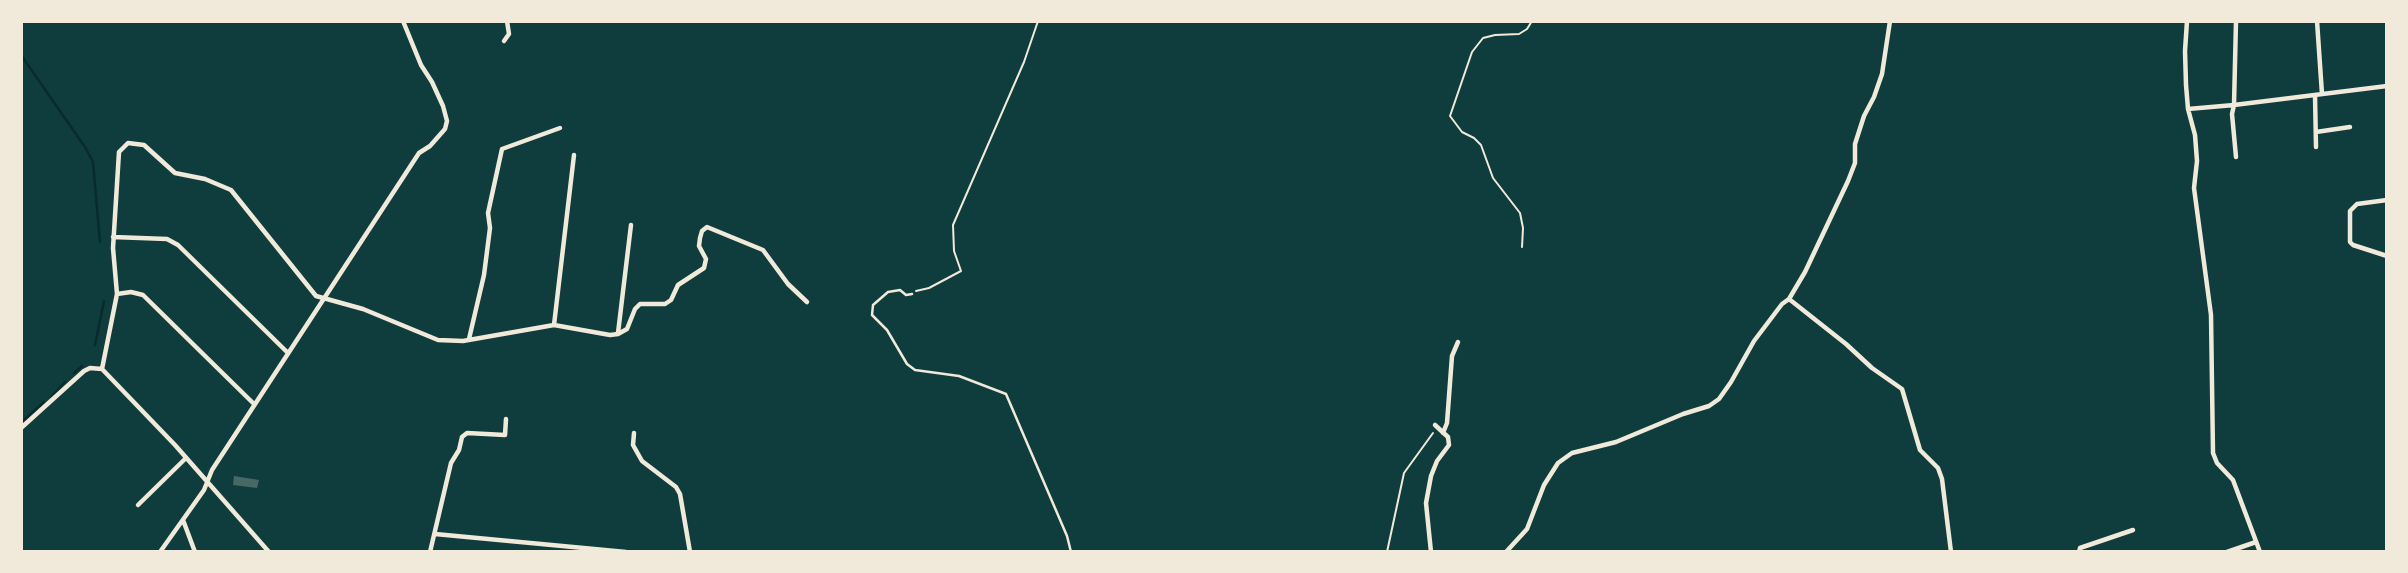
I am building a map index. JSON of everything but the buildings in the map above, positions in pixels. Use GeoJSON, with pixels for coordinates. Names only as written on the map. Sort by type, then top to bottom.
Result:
{"type":"FeatureCollection","features":[{"type":"Feature","properties":{"kind":"street"},"geometry":{"type":"LineString","coordinates":[[160,552],[208,483],[212,470],[254,404],[419,153],[445,130],[447,121],[443,106],[421,65],[403,21]]}},
{"type":"Feature","properties":{"kind":"street"},"geometry":{"type":"LineString","coordinates":[[504,41],[509,34],[507,21]]}},
{"type":"Feature","properties":{"kind":"street"},"geometry":{"type":"LineString","coordinates":[[1506,552],[1527,529],[1544,485],[1558,463],[1572,453],[1616,442],[1709,406],[1719,399],[1754,341],[1782,304],[1789,299],[1805,272],[1855,163],[1855,144],[1882,74],[1890,21]]}},
{"type":"Feature","properties":{"kind":"street"},"geometry":{"type":"LineString","coordinates":[[2187,21],[2185,51],[2188,109],[2195,135],[2197,161],[2194,188],[2211,316],[2213,453],[2217,463],[2233,480],[2260,552]]}},
{"type":"Feature","properties":{"kind":"street"},"geometry":{"type":"LineString","coordinates":[[2236,21],[2232,114],[2236,157]]}},
{"type":"Feature","properties":{"kind":"street"},"geometry":{"type":"LineString","coordinates":[[2317,21],[2322,94]]}},
{"type":"Feature","properties":{"kind":"street"},"geometry":{"type":"LineString","coordinates":[[2188,109],[2387,86]]}},
{"type":"Feature","properties":{"kind":"street"},"geometry":{"type":"LineString","coordinates":[[2315,95],[2316,147]]}},
{"type":"Feature","properties":{"kind":"street"},"geometry":{"type":"LineString","coordinates":[[2316,132],[2350,127]]}},
{"type":"Feature","properties":{"kind":"street"},"geometry":{"type":"LineString","coordinates":[[469,339],[484,275],[490,228],[488,213],[502,149],[560,128]]}},
{"type":"Feature","properties":{"kind":"street"},"geometry":{"type":"LineString","coordinates":[[102,369],[117,294],[113,237],[121,148],[128,143],[145,145],[175,173],[205,179],[231,190],[316,296],[363,309],[438,340],[469,339],[554,325],[610,335],[618,334],[627,329],[635,309],[640,304],[665,304],[671,300],[678,285],[704,268],[706,260],[699,246],[699,238],[707,227],[763,250],[788,284],[807,302]]}},
{"type":"Feature","properties":{"kind":"street"},"geometry":{"type":"LineString","coordinates":[[554,325],[574,155]]}},
{"type":"Feature","properties":{"kind":"street"},"geometry":{"type":"LineString","coordinates":[[2387,201],[2357,204],[2350,211],[2350,242],[2353,246],[2387,256]]}},
{"type":"Feature","properties":{"kind":"street"},"geometry":{"type":"LineString","coordinates":[[618,334],[631,225]]}},
{"type":"Feature","properties":{"kind":"street"},"geometry":{"type":"LineString","coordinates":[[113,237],[167,239],[178,245],[288,353]]}},
{"type":"Feature","properties":{"kind":"street"},"geometry":{"type":"LineString","coordinates":[[117,294],[131,292],[143,295],[254,404]]}},
{"type":"Feature","properties":{"kind":"street"},"geometry":{"type":"LineString","coordinates":[[1789,299],[1872,368],[1902,389],[1920,450],[1938,468],[1942,479],[1951,552]]}},
{"type":"Feature","properties":{"kind":"street"},"geometry":{"type":"LineString","coordinates":[[1443,433],[1447,423],[1452,356],[1458,342]]}},
{"type":"Feature","properties":{"kind":"street"},"geometry":{"type":"LineString","coordinates":[[21,428],[84,371],[90,368],[102,369],[269,552]]}},
{"type":"Feature","properties":{"kind":"street"},"geometry":{"type":"LineString","coordinates":[[430,552],[451,463],[464,434],[505,435],[506,419]]}},
{"type":"Feature","properties":{"kind":"street"},"geometry":{"type":"LineString","coordinates":[[1432,552],[1426,503],[1431,476],[1437,461],[1449,445],[1448,437],[1436,425]]}},
{"type":"Feature","properties":{"kind":"street"},"geometry":{"type":"LineString","coordinates":[[634,433],[634,445],[642,461],[676,488],[680,495],[690,552]]}},
{"type":"Feature","properties":{"kind":"street"},"geometry":{"type":"LineString","coordinates":[[138,505],[186,458]]}},
{"type":"Feature","properties":{"kind":"street"},"geometry":{"type":"LineString","coordinates":[[183,519],[195,552]]}},
{"type":"Feature","properties":{"kind":"street"},"geometry":{"type":"LineString","coordinates":[[2079,552],[2080,548],[2133,530]]}},
{"type":"Feature","properties":{"kind":"street"},"geometry":{"type":"LineString","coordinates":[[435,534],[626,552]]}},
{"type":"Feature","properties":{"kind":"street"},"geometry":{"type":"LineString","coordinates":[[2227,552],[2256,542]]}},
{"type":"Feature","properties":{"kind":"lane"},"geometry":{"type":"LineString","coordinates":[[912,294],[906,295],[900,290],[888,292],[873,305],[872,316],[887,330],[907,364],[915,370],[959,376],[1006,394],[1067,536],[1071,552]]}},
{"type":"Feature","properties":{"kind":"path"},"geometry":{"type":"LineString","coordinates":[[912,294],[961,271],[954,251],[953,225],[1024,62],[1038,21]]}},
{"type":"Feature","properties":{"kind":"path"},"geometry":{"type":"LineString","coordinates":[[1522,247],[1523,228],[1520,213],[1504,196],[1493,178],[1481,145],[1462,132],[1450,116],[1472,52],[1483,38],[1519,34],[1527,29],[1532,21]]}},
{"type":"Feature","properties":{"kind":"path"},"geometry":{"type":"LineString","coordinates":[[1387,552],[1404,473],[1431,438],[1436,425]]}},
{"type":"Feature","properties":{"kind":"waterway"},"geometry":{"type":"LineString","coordinates":[[21,55],[93,162],[100,242]]}},
{"type":"Feature","properties":{"kind":"waterway"},"geometry":{"type":"LineString","coordinates":[[95,345],[104,301]]}},
{"type":"Feature","properties":{"kind":"waterway"},"geometry":{"type":"LineString","coordinates":[[74,373],[82,366]]}},
{"type":"Feature","properties":{"kind":"waterway"},"geometry":{"type":"LineString","coordinates":[[51,397],[65,382]]}},
{"type":"Feature","properties":{"kind":"waterway"},"geometry":{"type":"LineString","coordinates":[[21,423],[44,402]]}}]}
